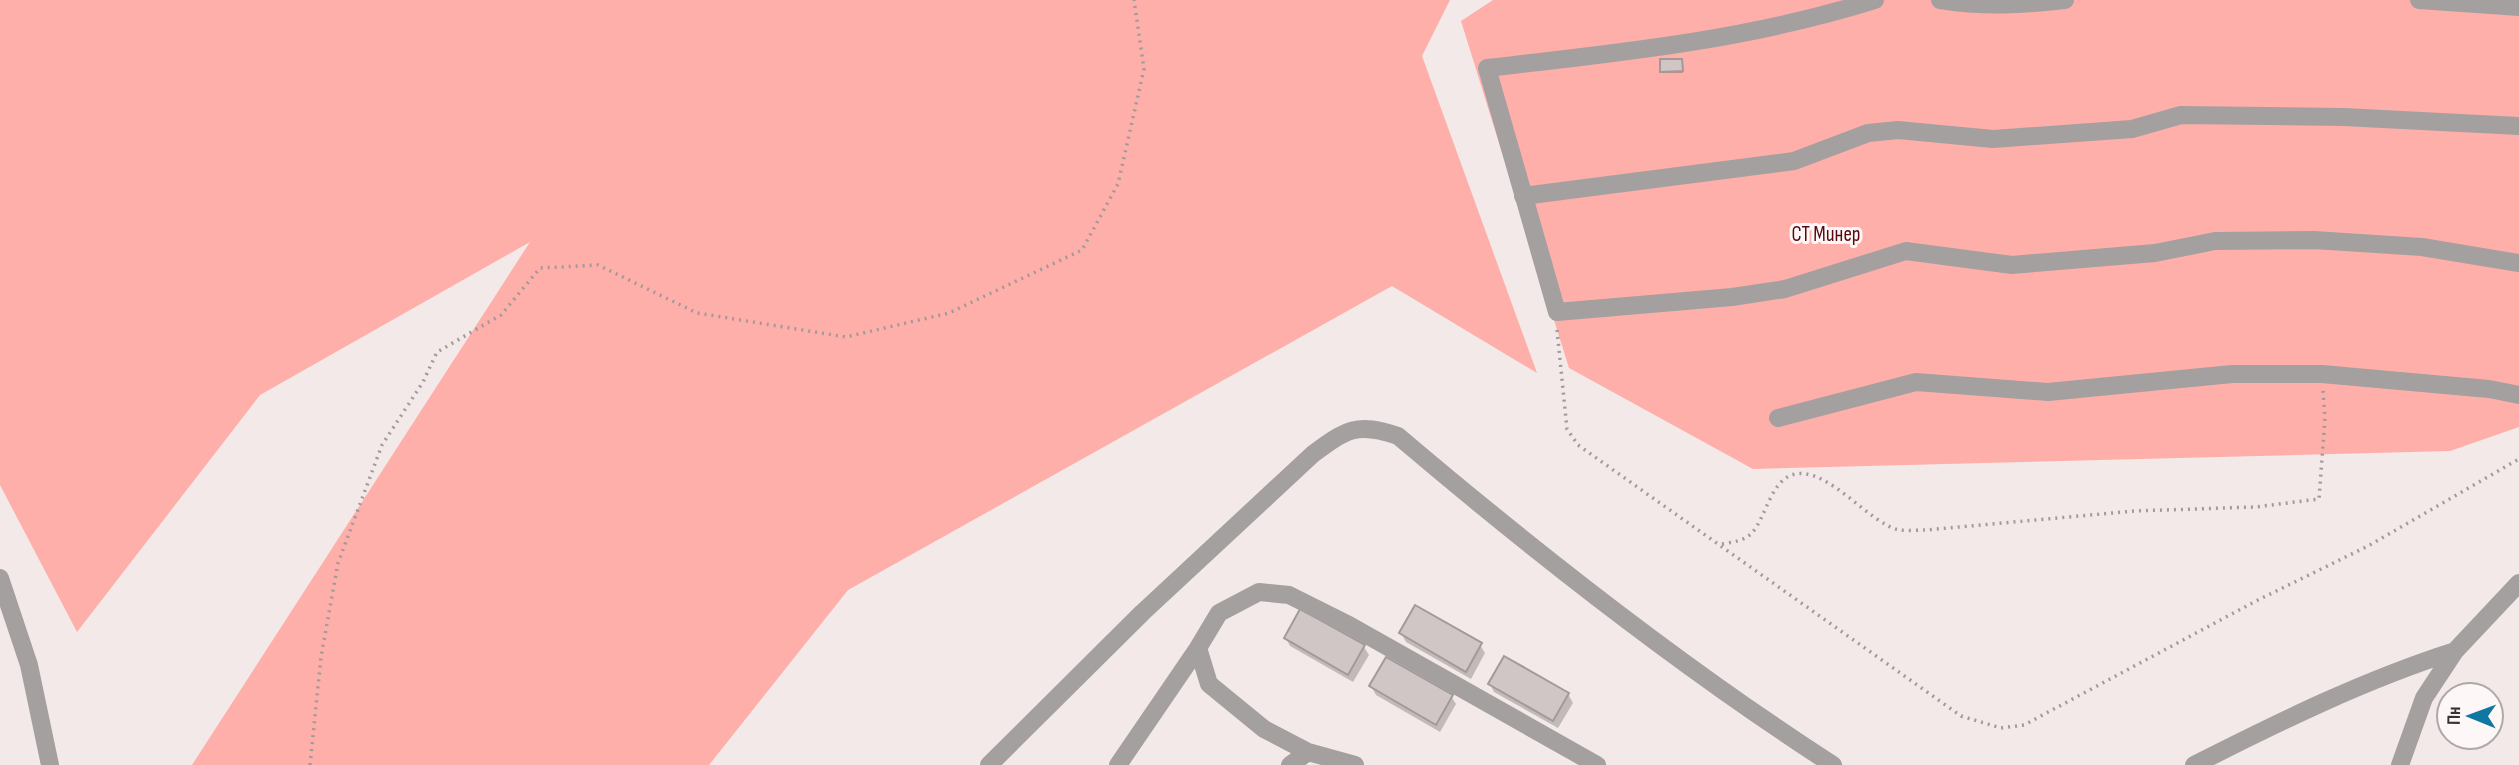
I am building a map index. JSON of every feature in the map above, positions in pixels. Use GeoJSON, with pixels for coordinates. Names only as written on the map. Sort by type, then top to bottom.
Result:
{"type":"FeatureCollection","features":[{"type":"Feature","properties":{"kind":"street"},"geometry":{"type":"LineString","coordinates":[[1875,0],[1819,18],[1702,42],[1487,68],[1557,312],[1732,297],[1785,289],[1906,251],[2012,265],[2155,253],[2215,241],[2314,240],[2422,247],[2519,263]]}},
{"type":"Feature","properties":{"kind":"street"},"geometry":{"type":"LineString","coordinates":[[1940,0],[1977,6],[2015,6],[2065,0]]}},
{"type":"Feature","properties":{"kind":"street"},"geometry":{"type":"LineString","coordinates":[[2419,0],[2519,7]]}},
{"type":"Feature","properties":{"kind":"street"},"geometry":{"type":"LineString","coordinates":[[1522,196],[1794,161],[1868,133],[1898,130],[1993,139],[2133,129],[2181,115],[2344,117],[2519,126]]}},
{"type":"Feature","properties":{"kind":"street"},"geometry":{"type":"LineString","coordinates":[[1778,418],[1916,382],[2048,392],[2232,374],[2322,374],[2489,389],[2519,395]]}},
{"type":"Feature","properties":{"kind":"street"},"geometry":{"type":"LineString","coordinates":[[989,765],[1142,613],[1313,454],[1342,433],[1371,426],[1398,436],[1575,579],[1784,734],[1833,765]]}},
{"type":"Feature","properties":{"kind":"street"},"geometry":{"type":"LineString","coordinates":[[0,578],[29,665],[51,765]]}},
{"type":"Feature","properties":{"kind":"street"},"geometry":{"type":"LineString","coordinates":[[2400,765],[2424,698],[2455,651],[2519,583]]}},
{"type":"Feature","properties":{"kind":"street"},"geometry":{"type":"LineString","coordinates":[[1118,765],[1219,613],[1259,592],[1289,595],[1349,625],[1597,765]]}},
{"type":"Feature","properties":{"kind":"street"},"geometry":{"type":"LineString","coordinates":[[1198,648],[1209,684],[1264,729],[1308,752],[1355,765]]}},
{"type":"Feature","properties":{"kind":"street"},"geometry":{"type":"LineString","coordinates":[[2194,765],[2273,725],[2397,670],[2455,651]]}},
{"type":"Feature","properties":{"kind":"street"},"geometry":{"type":"LineString","coordinates":[[1290,765],[1308,752]]}},
{"type":"Feature","properties":{"kind":"path"},"geometry":{"type":"LineString","coordinates":[[310,765],[321,657],[338,563],[382,445],[423,382],[437,352],[502,315],[540,268],[598,265],[697,313],[846,337],[949,313],[1082,250],[1118,184],[1143,69],[1134,0]]}},
{"type":"Feature","properties":{"kind":"path"},"geometry":{"type":"LineString","coordinates":[[1557,312],[1567,429],[1578,445],[1961,716],[2001,728],[2024,725],[2064,705],[2256,601],[2368,546],[2519,459]]}},
{"type":"Feature","properties":{"kind":"path"},"geometry":{"type":"LineString","coordinates":[[1721,544],[1741,541],[1752,533],[1782,481],[1792,474],[1805,473],[1830,484],[1897,529],[1905,530],[2134,511],[2255,507],[2319,499],[2325,418],[2322,374]]}},
{"type":"Feature","properties":{"kind":"green space"},"geometry":{"type":"Polygon","coordinates":[[[0,0],[1450,0],[1422,56],[1537,373],[1392,286],[848,590],[709,765],[192,765],[530,242],[260,395],[77,632],[0,485],[0,0]]]}},
{"type":"Feature","properties":{"kind":"green space","name":"СТ Минер"},"geometry":{"type":"Polygon","coordinates":[[[1493,0],[2519,0],[2519,427],[2450,451],[1753,469],[1569,368],[1461,21],[1493,0]]]}},
{"type":"Feature","properties":{"kind":"building"},"geometry":{"type":"Polygon","coordinates":[[[1660,59],[1682,59],[1683,71],[1660,72],[1660,59]]]}},
{"type":"Feature","properties":{"kind":"building"},"geometry":{"type":"Polygon","coordinates":[[[1415,605],[1482,643],[1466,672],[1399,633],[1415,605]]]}},
{"type":"Feature","properties":{"kind":"building"},"geometry":{"type":"Polygon","coordinates":[[[1300,609],[1365,645],[1348,675],[1284,638],[1300,609]]]}},
{"type":"Feature","properties":{"kind":"building"},"geometry":{"type":"Polygon","coordinates":[[[1504,656],[1569,693],[1553,721],[1488,684],[1504,656]]]}},
{"type":"Feature","properties":{"kind":"building"},"geometry":{"type":"Polygon","coordinates":[[[1386,657],[1453,695],[1436,725],[1369,686],[1386,657]]]}}]}
